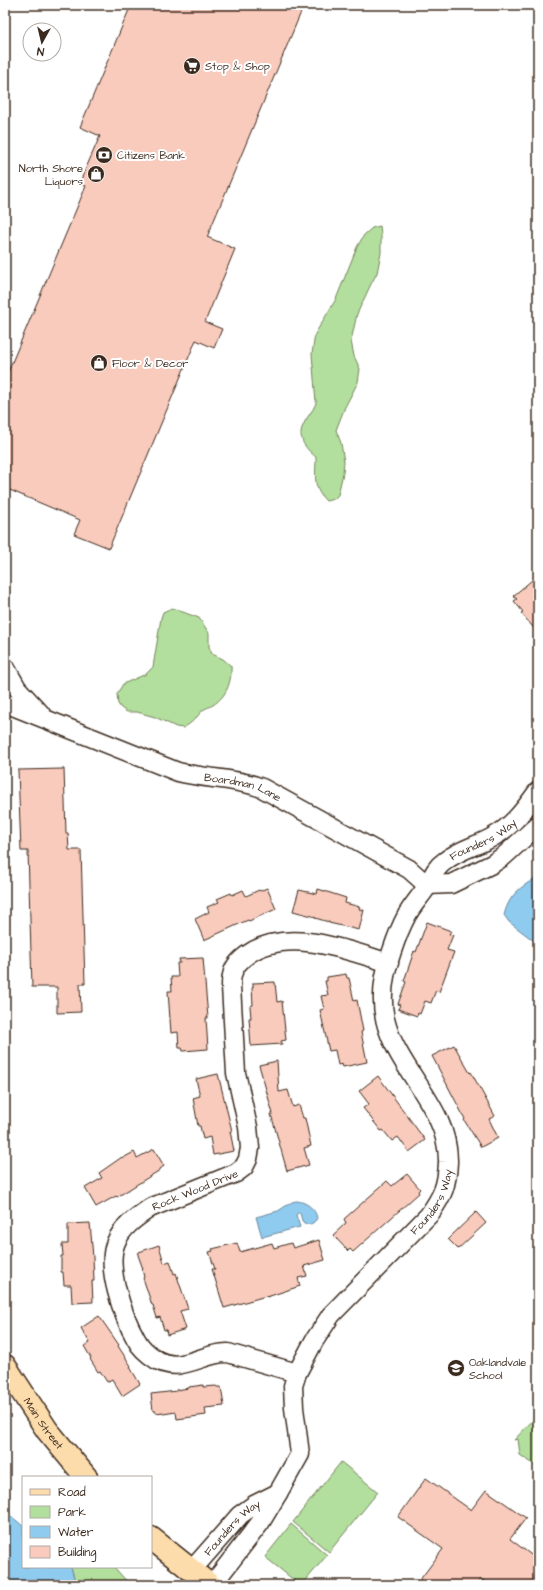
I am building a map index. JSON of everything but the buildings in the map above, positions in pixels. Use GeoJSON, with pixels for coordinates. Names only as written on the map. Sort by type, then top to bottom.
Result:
{"type":"FeatureCollection","features":[{"type":"Feature","properties":{"kind":"main road","name":"Main Street"},"geometry":{"type":"LineString","coordinates":[[5,1366],[47,1430],[85,1476]]}},
{"type":"Feature","properties":{"kind":"main road"},"geometry":{"type":"LineString","coordinates":[[152,1539],[191,1571],[211,1585]]}},
{"type":"Feature","properties":{"kind":"street","name":"Boardman Lane"},"geometry":{"type":"LineString","coordinates":[[5,667],[17,688],[44,718]]}},
{"type":"Feature","properties":{"kind":"street","name":"Boardman Lane"},"geometry":{"type":"LineString","coordinates":[[5,703],[178,772],[197,777],[245,782],[262,788],[409,869],[427,885]]}},
{"type":"Feature","properties":{"kind":"street","name":"Founders Way"},"geometry":{"type":"LineString","coordinates":[[211,1585],[260,1523],[300,1454],[293,1386],[297,1373],[314,1341],[331,1315],[429,1215],[441,1197],[447,1177],[448,1149],[440,1124],[435,1112],[396,1048],[383,1007],[384,983],[389,963],[407,915],[427,885],[435,869],[446,860],[492,837],[506,828],[518,818],[538,791]]}},
{"type":"Feature","properties":{"kind":"street","name":"Founders Way"},"geometry":{"type":"LineString","coordinates":[[427,885],[451,884],[492,864],[504,856],[538,825]]}},
{"type":"Feature","properties":{"kind":"street","name":"Rock Wood Drive"},"geometry":{"type":"LineString","coordinates":[[297,1373],[220,1352],[187,1364],[172,1365],[158,1360],[144,1350],[136,1339],[123,1311],[115,1281],[112,1264],[112,1252],[123,1229],[150,1208],[236,1173],[244,1167],[248,1159],[250,1148],[248,1127],[236,1073],[231,986],[231,975],[234,966],[255,949],[279,942],[293,941],[340,949],[389,963]]}},
{"type":"Feature","properties":{"kind":"street","name":"Founders Way"},"geometry":{"type":"LineString","coordinates":[[191,1571],[240,1515],[254,1505],[278,1493]]}},
{"type":"Feature","properties":{"kind":"green space"},"geometry":{"type":"Polygon","coordinates":[[[380,226],[381,253],[377,273],[357,314],[351,341],[354,356],[360,369],[358,382],[345,407],[336,430],[341,443],[344,462],[343,473],[338,495],[334,499],[326,501],[317,486],[315,476],[316,457],[309,451],[301,437],[303,424],[316,403],[312,354],[315,334],[336,299],[357,247],[364,235],[372,228],[380,226]]]}},
{"type":"Feature","properties":{"kind":"green space"},"geometry":{"type":"Polygon","coordinates":[[[172,608],[199,618],[209,633],[209,647],[212,654],[223,659],[231,666],[231,677],[228,688],[222,697],[213,705],[203,710],[183,728],[176,727],[155,717],[137,712],[127,712],[118,704],[117,694],[123,684],[146,674],[153,667],[161,618],[163,612],[172,608]]]}},
{"type":"Feature","properties":{"kind":"green space"},"geometry":{"type":"Polygon","coordinates":[[[538,1415],[538,1467],[520,1455],[518,1439],[514,1440],[538,1415]]]}},
{"type":"Feature","properties":{"kind":"green space"},"geometry":{"type":"Polygon","coordinates":[[[341,1462],[378,1492],[329,1552],[293,1522],[341,1462]]]}},
{"type":"Feature","properties":{"kind":"green space"},"geometry":{"type":"Polygon","coordinates":[[[291,1524],[327,1555],[302,1585],[300,1585],[265,1557],[291,1524]]]}},
{"type":"Feature","properties":{"kind":"green space"},"geometry":{"type":"Polygon","coordinates":[[[71,1568],[115,1568],[130,1585],[76,1585],[71,1568]]]}},
{"type":"Feature","properties":{"kind":"water"},"geometry":{"type":"Polygon","coordinates":[[[538,877],[538,944],[509,922],[504,915],[509,902],[516,892],[538,877]]]}},
{"type":"Feature","properties":{"kind":"water"},"geometry":{"type":"Polygon","coordinates":[[[296,1201],[303,1202],[310,1206],[315,1212],[317,1218],[315,1221],[311,1224],[307,1224],[302,1221],[300,1213],[298,1213],[296,1215],[300,1227],[262,1237],[256,1217],[278,1211],[296,1201]]]}},
{"type":"Feature","properties":{"kind":"water"},"geometry":{"type":"Polygon","coordinates":[[[5,1511],[22,1525],[22,1568],[71,1568],[76,1585],[5,1585],[5,1511]]]}},
{"type":"Feature","properties":{"kind":"place","name":"Stop & Shop"},"geometry":{"type":"Point","coordinates":[192,66]}},
{"type":"Feature","properties":{"kind":"place","name":"Citizens Bank"},"geometry":{"type":"Point","coordinates":[104,155]}},
{"type":"Feature","properties":{"kind":"place","name":"North Shore Liquors"},"geometry":{"type":"Point","coordinates":[96,174]}},
{"type":"Feature","properties":{"kind":"place","name":"Floor & Decor"},"geometry":{"type":"Point","coordinates":[99,363]}},
{"type":"Feature","properties":{"kind":"place","name":"Oaklandvale School"},"geometry":{"type":"Point","coordinates":[456,1368]}}]}
